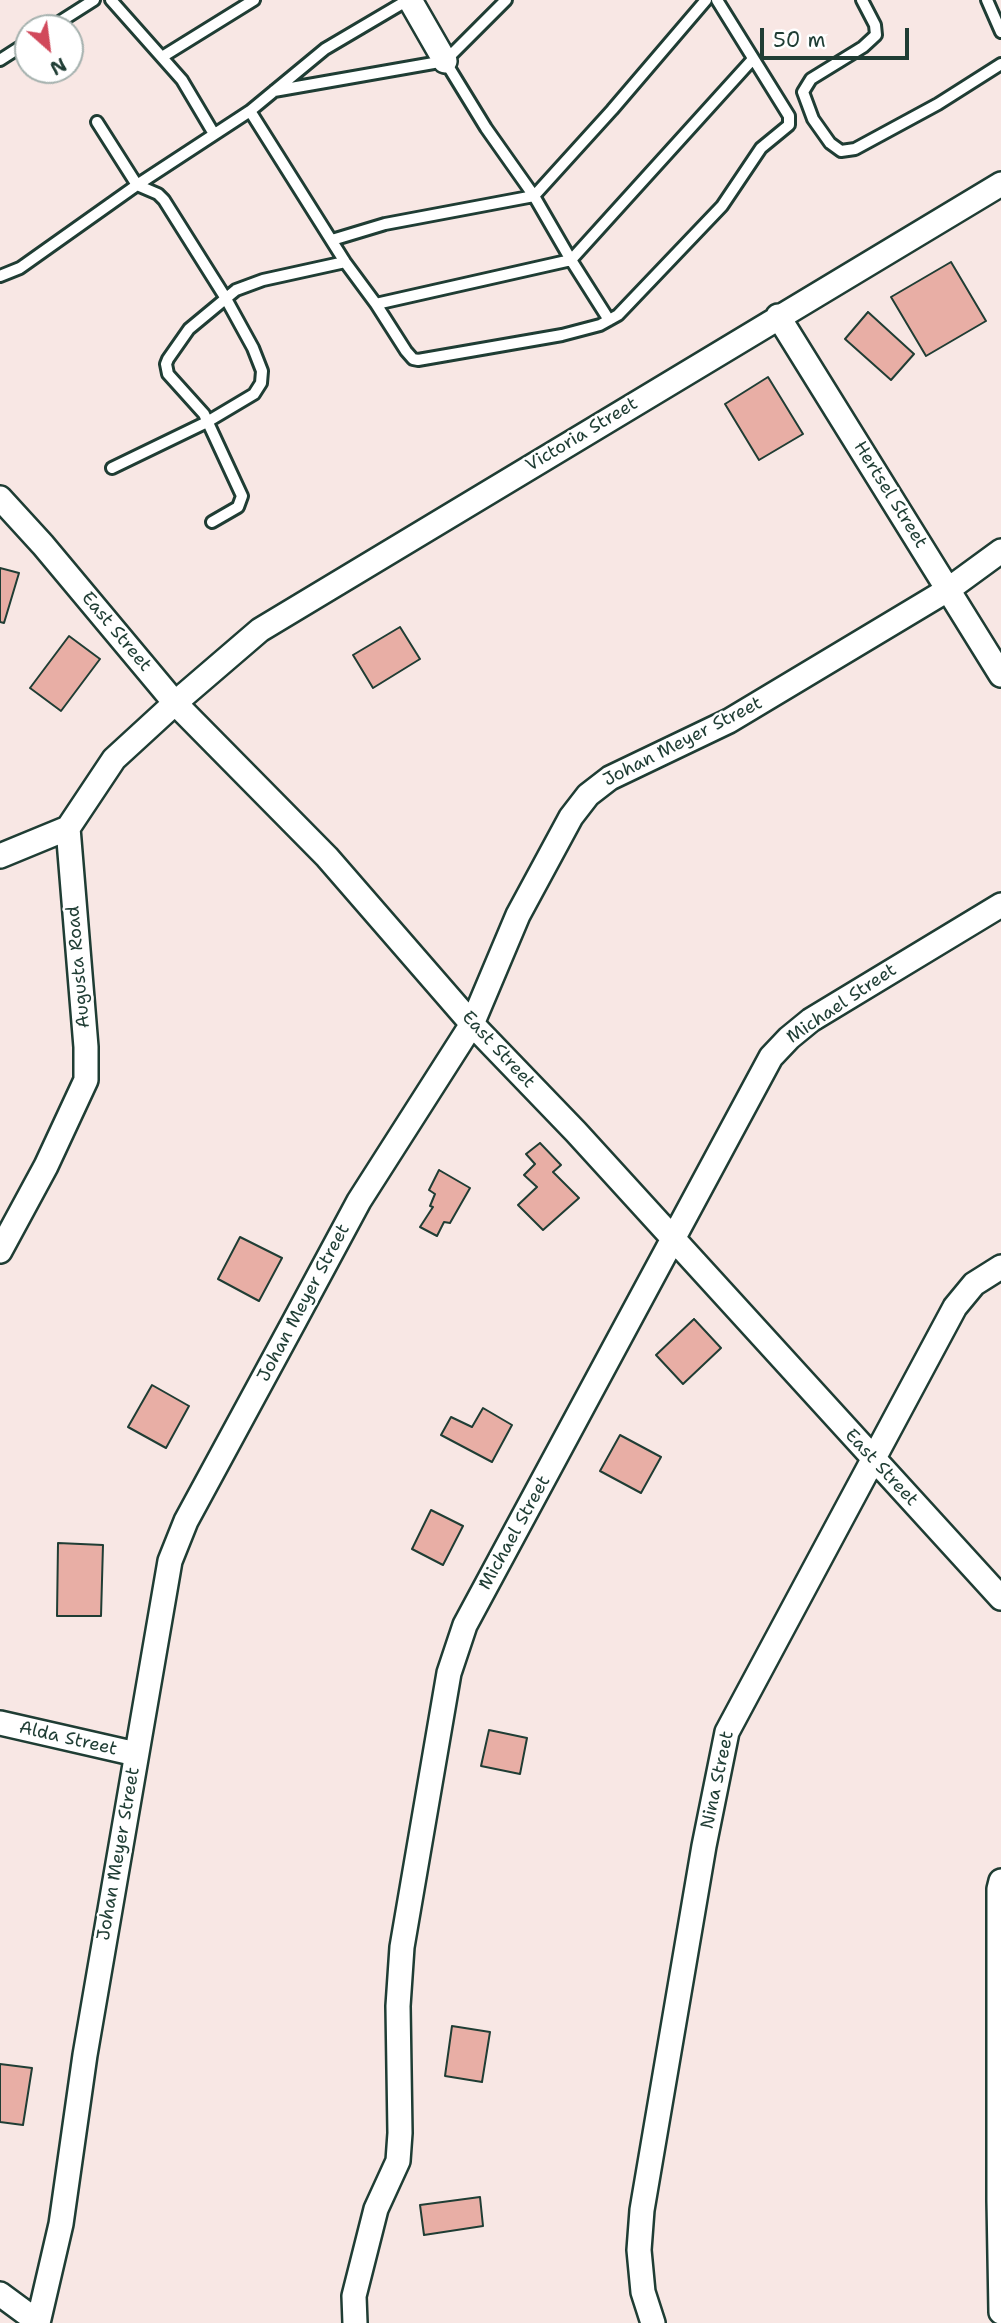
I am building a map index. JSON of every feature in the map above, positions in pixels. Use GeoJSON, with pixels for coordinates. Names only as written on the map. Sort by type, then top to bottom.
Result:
{"type":"FeatureCollection","features":[{"type":"Feature","properties":{"kind":"street"},"geometry":{"type":"LineString","coordinates":[[409,0],[445,61]]}},
{"type":"Feature","properties":{"kind":"street","name":"Victoria Street"},"geometry":{"type":"LineString","coordinates":[[175,703],[260,630],[1001,184]]}},
{"type":"Feature","properties":{"kind":"street","name":"Hertsel Street"},"geometry":{"type":"LineString","coordinates":[[779,316],[1001,675]]}},
{"type":"Feature","properties":{"kind":"street","name":"East Street"},"geometry":{"type":"LineString","coordinates":[[0,498],[43,545],[175,703],[327,857],[472,1024],[576,1132],[1001,1598]]}},
{"type":"Feature","properties":{"kind":"street","name":"Johan Meyer Street"},"geometry":{"type":"LineString","coordinates":[[38,2323],[61,2224],[85,2055],[174,1546],[359,1201],[472,1024],[518,915],[571,817],[594,788],[729,721],[949,589],[1001,551]]}},
{"type":"Feature","properties":{"kind":"street"},"geometry":{"type":"LineString","coordinates":[[0,856],[68,828],[114,759],[175,703]]}},
{"type":"Feature","properties":{"kind":"street","name":"Augusta Road"},"geometry":{"type":"LineString","coordinates":[[0,1251],[46,1166],[86,1080],[86,1047],[68,828]]}},
{"type":"Feature","properties":{"kind":"street","name":"Michael Street"},"geometry":{"type":"LineString","coordinates":[[355,2323],[354,2296],[376,2208],[398,2161],[398,2006],[402,1947],[449,1673],[465,1625],[775,1051],[811,1020],[1001,905]]}},
{"type":"Feature","properties":{"kind":"street","name":"Nina Street"},"geometry":{"type":"LineString","coordinates":[[653,2323],[643,2292],[639,2250],[642,2210],[704,1846],[727,1732],[961,1298],[974,1284],[1001,1267]]}},
{"type":"Feature","properties":{"kind":"street","name":"Alda Street"},"geometry":{"type":"LineString","coordinates":[[0,1723],[136,1754]]}},
{"type":"Feature","properties":{"kind":"street"},"geometry":{"type":"LineString","coordinates":[[1001,1881],[1001,2312]]}},
{"type":"Feature","properties":{"kind":"street"},"geometry":{"type":"LineString","coordinates":[[0,2294],[38,2323]]}},
{"type":"Feature","properties":{"kind":"lane"},"geometry":{"type":"LineString","coordinates":[[72,14],[94,0]]}},
{"type":"Feature","properties":{"kind":"lane"},"geometry":{"type":"LineString","coordinates":[[111,0],[182,80],[214,134]]}},
{"type":"Feature","properties":{"kind":"lane"},"geometry":{"type":"LineString","coordinates":[[162,57],[254,0]]}},
{"type":"Feature","properties":{"kind":"lane"},"geometry":{"type":"LineString","coordinates":[[0,276],[20,268],[136,186],[250,111],[325,49],[409,0]]}},
{"type":"Feature","properties":{"kind":"lane"},"geometry":{"type":"LineString","coordinates":[[273,91],[445,61],[506,0]]}},
{"type":"Feature","properties":{"kind":"lane"},"geometry":{"type":"LineString","coordinates":[[332,240],[385,224],[534,196],[706,0]]}},
{"type":"Feature","properties":{"kind":"lane"},"geometry":{"type":"LineString","coordinates":[[250,111],[345,261],[410,356],[418,360],[562,335],[609,320],[629,305],[722,206],[761,148],[789,125],[789,116],[717,0]]}},
{"type":"Feature","properties":{"kind":"lane"},"geometry":{"type":"LineString","coordinates":[[862,0],[875,25],[876,35],[863,47],[811,79],[803,92],[813,119],[830,143],[841,150],[855,149],[938,104],[1001,64]]}},
{"type":"Feature","properties":{"kind":"lane"},"geometry":{"type":"LineString","coordinates":[[987,0],[1001,32]]}},
{"type":"Feature","properties":{"kind":"lane"},"geometry":{"type":"LineString","coordinates":[[376,304],[571,260],[753,59]]}},
{"type":"Feature","properties":{"kind":"lane"},"geometry":{"type":"LineString","coordinates":[[445,61],[486,128],[534,196],[609,320]]}},
{"type":"Feature","properties":{"kind":"lane"},"geometry":{"type":"LineString","coordinates":[[97,122],[136,186],[158,194],[164,200],[225,298],[260,363],[262,377],[254,394],[207,422],[112,468]]}},
{"type":"Feature","properties":{"kind":"lane"},"geometry":{"type":"LineString","coordinates":[[212,522],[238,507],[242,496],[200,407],[168,374],[166,365],[172,351],[189,329],[225,298],[246,285],[345,261]]}},
{"type":"Feature","properties":{"kind":"building"},"geometry":{"type":"Polygon","coordinates":[[[951,262],[986,321],[926,356],[891,297],[951,262]]]}},
{"type":"Feature","properties":{"kind":"building"},"geometry":{"type":"Polygon","coordinates":[[[868,312],[914,354],[891,380],[845,339],[868,312]]]}},
{"type":"Feature","properties":{"kind":"building"},"geometry":{"type":"Polygon","coordinates":[[[768,377],[803,434],[759,460],[725,404],[768,377]]]}},
{"type":"Feature","properties":{"kind":"building"},"geometry":{"type":"Polygon","coordinates":[[[0,568],[19,573],[4,623],[0,622],[0,568]]]}},
{"type":"Feature","properties":{"kind":"building"},"geometry":{"type":"Polygon","coordinates":[[[400,627],[420,659],[373,688],[353,655],[400,627]]]}},
{"type":"Feature","properties":{"kind":"building"},"geometry":{"type":"Polygon","coordinates":[[[69,636],[100,659],[61,711],[30,688],[69,636]]]}},
{"type":"Feature","properties":{"kind":"building"},"geometry":{"type":"Polygon","coordinates":[[[540,1143],[561,1165],[553,1172],[579,1198],[543,1230],[518,1205],[537,1187],[524,1175],[535,1164],[526,1154],[540,1143]]]}},
{"type":"Feature","properties":{"kind":"building"},"geometry":{"type":"Polygon","coordinates":[[[439,1170],[470,1188],[450,1223],[444,1222],[437,1236],[420,1227],[433,1207],[430,1206],[435,1194],[429,1190],[439,1170]]]}},
{"type":"Feature","properties":{"kind":"building"},"geometry":{"type":"Polygon","coordinates":[[[240,1237],[282,1258],[259,1301],[218,1279],[240,1237]]]}},
{"type":"Feature","properties":{"kind":"building"},"geometry":{"type":"Polygon","coordinates":[[[694,1319],[721,1348],[683,1384],[656,1355],[694,1319]]]}},
{"type":"Feature","properties":{"kind":"building"},"geometry":{"type":"Polygon","coordinates":[[[152,1385],[189,1406],[166,1448],[128,1427],[152,1385]]]}},
{"type":"Feature","properties":{"kind":"building"},"geometry":{"type":"Polygon","coordinates":[[[483,1408],[512,1425],[492,1462],[441,1435],[451,1417],[472,1427],[483,1408]]]}},
{"type":"Feature","properties":{"kind":"building"},"geometry":{"type":"Polygon","coordinates":[[[620,1435],[661,1457],[641,1493],[600,1471],[620,1435]]]}},
{"type":"Feature","properties":{"kind":"building"},"geometry":{"type":"Polygon","coordinates":[[[431,1510],[463,1526],[443,1565],[412,1549],[431,1510]]]}},
{"type":"Feature","properties":{"kind":"building"},"geometry":{"type":"Polygon","coordinates":[[[58,1543],[103,1545],[101,1616],[57,1616],[58,1543]]]}},
{"type":"Feature","properties":{"kind":"building"},"geometry":{"type":"Polygon","coordinates":[[[489,1730],[527,1738],[520,1774],[481,1766],[489,1730]]]}},
{"type":"Feature","properties":{"kind":"building"},"geometry":{"type":"Polygon","coordinates":[[[452,2026],[490,2032],[482,2082],[445,2076],[452,2026]]]}},
{"type":"Feature","properties":{"kind":"building"},"geometry":{"type":"Polygon","coordinates":[[[0,2064],[32,2068],[23,2125],[0,2122],[0,2064]]]}},
{"type":"Feature","properties":{"kind":"building"},"geometry":{"type":"Polygon","coordinates":[[[480,2197],[483,2226],[424,2235],[420,2205],[480,2197]]]}}]}
